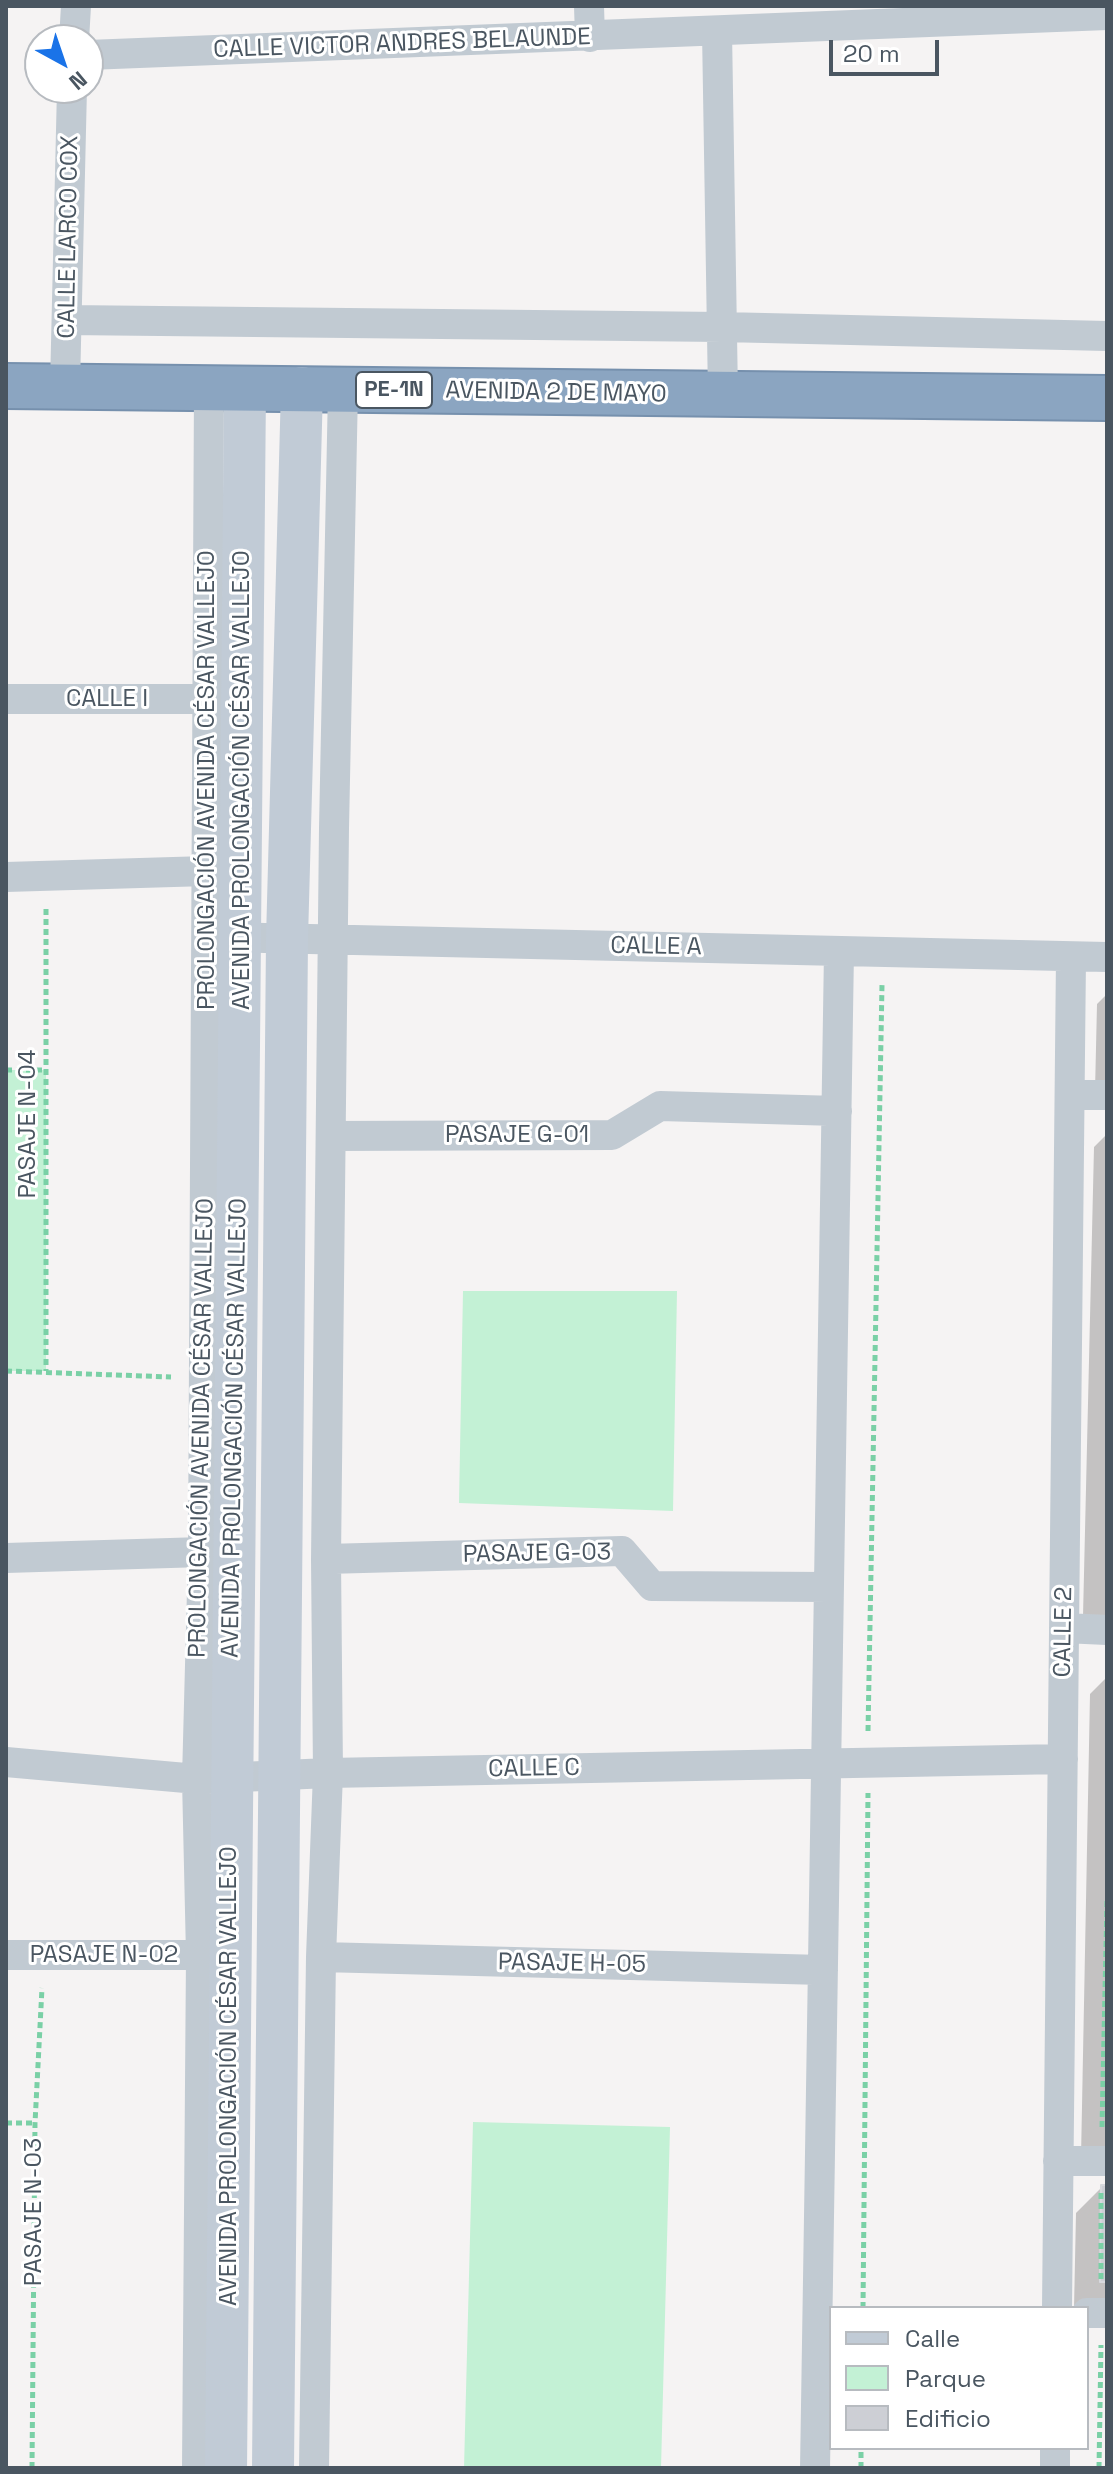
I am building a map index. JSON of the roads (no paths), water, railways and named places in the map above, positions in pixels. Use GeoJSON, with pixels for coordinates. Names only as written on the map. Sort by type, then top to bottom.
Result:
{"type":"FeatureCollection","features":[{"type":"Feature","properties":{"kind":"highway","name":"AVENIDA 2 DE MAYO"},"geometry":{"type":"LineString","coordinates":[[6,386],[1107,398]]}},
{"type":"Feature","properties":{"kind":"street"},"geometry":{"type":"LineString","coordinates":[[589,6],[590,37]]}},
{"type":"Feature","properties":{"kind":"street","name":"CALLE VICTOR ANDRES BELAUNDE"},"geometry":{"type":"LineString","coordinates":[[104,54],[1107,15]]}},
{"type":"Feature","properties":{"kind":"street"},"geometry":{"type":"LineString","coordinates":[[717,31],[723,395]]}},
{"type":"Feature","properties":{"kind":"street","name":"CALLE LARCO COX"},"geometry":{"type":"LineString","coordinates":[[65,386],[72,104]]}},
{"type":"Feature","properties":{"kind":"street"},"geometry":{"type":"LineString","coordinates":[[67,320],[722,327],[1107,336]]}},
{"type":"Feature","properties":{"kind":"street","name":"PROLONGACIÓN AVENIDA CÉSAR VALLEJO"},"geometry":{"type":"LineString","coordinates":[[197,2468],[201,1955],[214,1778],[203,1552],[204,1378],[224,938],[207,871],[208,699],[227,388]]}},
{"type":"Feature","properties":{"kind":"street","name":"AVENIDA PROLONGACIÓN CÉSAR VALLEJO"},"geometry":{"type":"LineString","coordinates":[[226,2468],[214,1778],[227,388]]}},
{"type":"Feature","properties":{"kind":"street"},"geometry":{"type":"LineString","coordinates":[[314,2468],[321,1957],[328,1773],[326,1559],[334,940],[323,389]]}},
{"type":"Feature","properties":{"kind":"street","name":"AVENIDA PROLONGACIÓN CÉSAR VALLEJO"},"geometry":{"type":"LineString","coordinates":[[273,2468],[282,1775],[287,939],[323,389]]}},
{"type":"Feature","properties":{"kind":"street","name":"CALLE I"},"geometry":{"type":"LineString","coordinates":[[6,699],[208,699]]}},
{"type":"Feature","properties":{"kind":"street"},"geometry":{"type":"LineString","coordinates":[[6,877],[207,871]]}},
{"type":"Feature","properties":{"kind":"street","name":"CALLE A"},"geometry":{"type":"LineString","coordinates":[[224,938],[1107,957]]}},
{"type":"Feature","properties":{"kind":"street"},"geometry":{"type":"LineString","coordinates":[[815,2468],[839,951]]}},
{"type":"Feature","properties":{"kind":"street","name":"CALLE 2"},"geometry":{"type":"LineString","coordinates":[[1057,2306],[1071,957]]}},
{"type":"Feature","properties":{"kind":"street"},"geometry":{"type":"LineString","coordinates":[[1070,1095],[1107,1095]]}},
{"type":"Feature","properties":{"kind":"street","name":"PASAJE G-01"},"geometry":{"type":"LineString","coordinates":[[332,1136],[612,1135],[660,1106],[837,1111]]}},
{"type":"Feature","properties":{"kind":"street","name":"PASAJE G-03"},"geometry":{"type":"LineString","coordinates":[[326,1559],[622,1551],[652,1586],[829,1587]]}},
{"type":"Feature","properties":{"kind":"street"},"geometry":{"type":"LineString","coordinates":[[6,1558],[203,1552]]}},
{"type":"Feature","properties":{"kind":"street"},"geometry":{"type":"LineString","coordinates":[[1064,1628],[1107,1630]]}},
{"type":"Feature","properties":{"kind":"street","name":"CALLE C"},"geometry":{"type":"LineString","coordinates":[[6,1762],[214,1778],[328,1773],[1063,1759]]}},
{"type":"Feature","properties":{"kind":"street","name":"PASAJE N-02"},"geometry":{"type":"LineString","coordinates":[[6,1955],[201,1955]]}},
{"type":"Feature","properties":{"kind":"street","name":"PASAJE H-05"},"geometry":{"type":"LineString","coordinates":[[321,1957],[823,1970]]}},
{"type":"Feature","properties":{"kind":"street"},"geometry":{"type":"LineString","coordinates":[[1058,2161],[1107,2161]]}}]}
